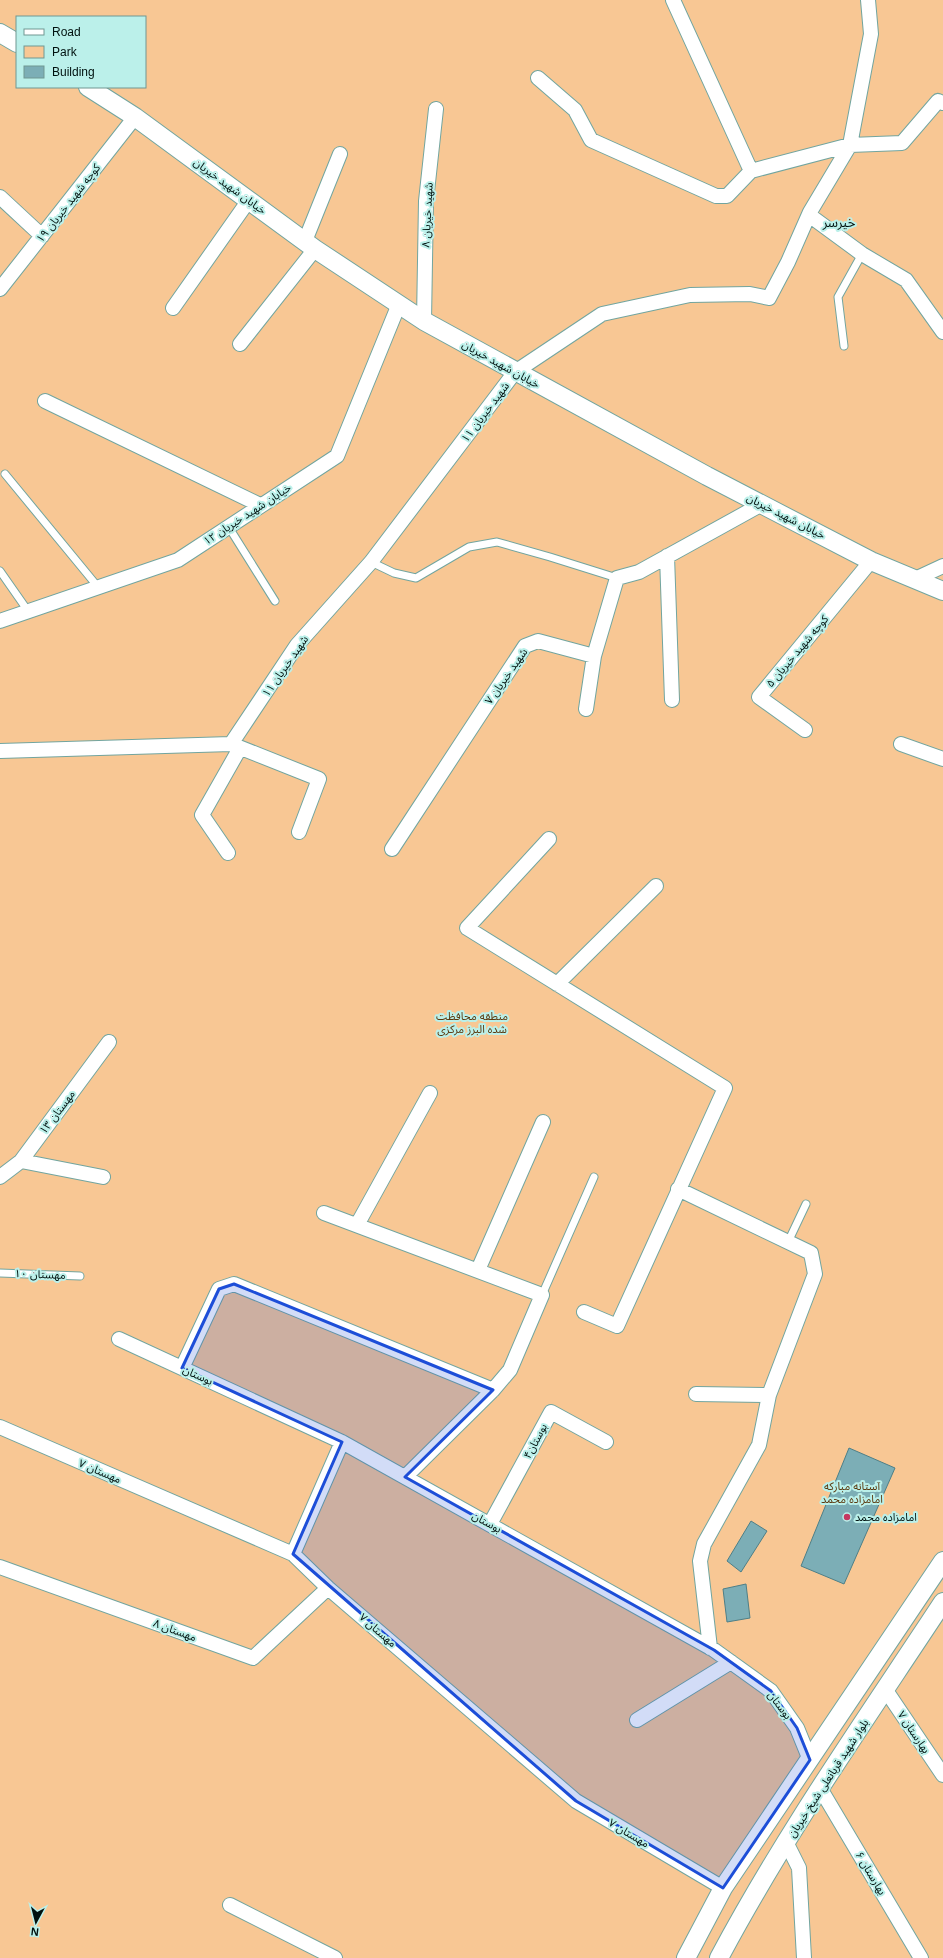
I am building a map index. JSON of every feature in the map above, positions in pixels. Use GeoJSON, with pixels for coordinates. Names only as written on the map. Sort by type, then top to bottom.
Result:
{"type":"FeatureCollection","features":[{"type":"Feature","properties":{"kind":"street"},"geometry":{"type":"LineString","coordinates":[[673,0],[751,171]]}},
{"type":"Feature","properties":{"kind":"street"},"geometry":{"type":"LineString","coordinates":[[868,0],[871,34],[850,145],[808,214],[862,254],[906,280],[943,332]]}},
{"type":"Feature","properties":{"kind":"street"},"geometry":{"type":"LineString","coordinates":[[0,32],[16,42]]}},
{"type":"Feature","properties":{"kind":"street"},"geometry":{"type":"LineString","coordinates":[[538,78],[575,110],[591,140],[716,196],[728,196],[751,171],[850,145],[902,142],[938,101],[943,103]]}},
{"type":"Feature","properties":{"kind":"street","name":"خیابان شهید خیریان"},"geometry":{"type":"LineString","coordinates":[[90,88],[135,117],[310,245],[424,321],[701,473],[871,561],[943,591]]}},
{"type":"Feature","properties":{"kind":"street","name":"شهید خیریان ۸"},"geometry":{"type":"LineString","coordinates":[[424,321],[426,201],[436,109]]}},
{"type":"Feature","properties":{"kind":"street","name":"کوچه شهید خیریان ۱۹"},"geometry":{"type":"LineString","coordinates":[[0,289],[135,117]]}},
{"type":"Feature","properties":{"kind":"street"},"geometry":{"type":"LineString","coordinates":[[240,344],[310,245],[340,154]]}},
{"type":"Feature","properties":{"kind":"street"},"geometry":{"type":"LineString","coordinates":[[0,197],[42,236]]}},
{"type":"Feature","properties":{"kind":"street"},"geometry":{"type":"LineString","coordinates":[[173,308],[249,200]]}},
{"type":"Feature","properties":{"kind":"street","name":"شهید خیریان ۱۱"},"geometry":{"type":"LineString","coordinates":[[228,853],[202,815],[235,746],[297,645],[371,562],[515,372],[602,314],[690,295],[750,294],[769,298],[788,262],[808,214]]}},
{"type":"Feature","properties":{"kind":"street","name":"خیابان شهید خیریان ۱۲"},"geometry":{"type":"LineString","coordinates":[[0,622],[178,560],[336,456],[399,304]]}},
{"type":"Feature","properties":{"kind":"street"},"geometry":{"type":"LineString","coordinates":[[45,401],[260,505]]}},
{"type":"Feature","properties":{"kind":"street"},"geometry":{"type":"LineString","coordinates":[[586,708],[594,656],[617,578],[639,572],[762,504]]}},
{"type":"Feature","properties":{"kind":"street"},"geometry":{"type":"LineString","coordinates":[[667,556],[672,700]]}},
{"type":"Feature","properties":{"kind":"street","name":"کوچه شهید خیریان ۵"},"geometry":{"type":"LineString","coordinates":[[805,730],[759,697],[871,561]]}},
{"type":"Feature","properties":{"kind":"street"},"geometry":{"type":"LineString","coordinates":[[915,579],[943,566]]}},
{"type":"Feature","properties":{"kind":"street","name":"شهید خیریان ۷"},"geometry":{"type":"LineString","coordinates":[[392,849],[525,646],[538,641],[594,656]]}},
{"type":"Feature","properties":{"kind":"street"},"geometry":{"type":"LineString","coordinates":[[901,744],[943,759]]}},
{"type":"Feature","properties":{"kind":"street"},"geometry":{"type":"LineString","coordinates":[[0,751],[235,746],[319,779],[299,832]]}},
{"type":"Feature","properties":{"kind":"street"},"geometry":{"type":"LineString","coordinates":[[549,839],[467,928],[725,1088],[678,1188],[617,1326],[584,1312]]}},
{"type":"Feature","properties":{"kind":"street"},"geometry":{"type":"LineString","coordinates":[[557,984],[656,886]]}},
{"type":"Feature","properties":{"kind":"street","name":"مهستان ۱۳"},"geometry":{"type":"LineString","coordinates":[[0,1177],[21,1161],[110,1042]]}},
{"type":"Feature","properties":{"kind":"street"},"geometry":{"type":"LineString","coordinates":[[357,1225],[430,1093]]}},
{"type":"Feature","properties":{"kind":"street"},"geometry":{"type":"LineString","coordinates":[[478,1270],[543,1122]]}},
{"type":"Feature","properties":{"kind":"street"},"geometry":{"type":"LineString","coordinates":[[21,1161],[103,1177]]}},
{"type":"Feature","properties":{"kind":"street"},"geometry":{"type":"LineString","coordinates":[[678,1188],[811,1253],[815,1274],[769,1395],[759,1445],[704,1544],[700,1561],[710,1648]]}},
{"type":"Feature","properties":{"kind":"street"},"geometry":{"type":"LineString","coordinates":[[324,1213],[542,1295],[510,1370],[493,1390],[405,1477]]}},
{"type":"Feature","properties":{"kind":"street"},"geometry":{"type":"LineString","coordinates":[[182,1368],[219,1289],[234,1284],[493,1390]]}},
{"type":"Feature","properties":{"kind":"street","name":"بوستان"},"geometry":{"type":"LineString","coordinates":[[119,1339],[342,1442],[710,1648],[771,1691],[797,1728],[810,1760]]}},
{"type":"Feature","properties":{"kind":"street"},"geometry":{"type":"LineString","coordinates":[[696,1394],[769,1395]]}},
{"type":"Feature","properties":{"kind":"street","name":"بوستان۴"},"geometry":{"type":"LineString","coordinates":[[490,1524],[551,1412],[606,1442]]}},
{"type":"Feature","properties":{"kind":"street","name":"مهستان ۷"},"geometry":{"type":"LineString","coordinates":[[0,1427],[293,1554],[328,1588],[576,1801],[723,1888]]}},
{"type":"Feature","properties":{"kind":"street"},"geometry":{"type":"LineString","coordinates":[[293,1554],[342,1442]]}},
{"type":"Feature","properties":{"kind":"street","name":"مهستان ۸"},"geometry":{"type":"LineString","coordinates":[[0,1567],[253,1658],[328,1588]]}},
{"type":"Feature","properties":{"kind":"street"},"geometry":{"type":"LineString","coordinates":[[686,1958],[723,1888],[940,1573]]}},
{"type":"Feature","properties":{"kind":"street","name":"بلوار شهید قربانعلی شیخ خیریان"},"geometry":{"type":"LineString","coordinates":[[719,1958],[748,1903],[786,1842],[943,1602]]}},
{"type":"Feature","properties":{"kind":"street"},"geometry":{"type":"LineString","coordinates":[[637,1720],[731,1662]]}},
{"type":"Feature","properties":{"kind":"street","name":"بهارستان ۷"},"geometry":{"type":"LineString","coordinates":[[885,1689],[943,1775]]}},
{"type":"Feature","properties":{"kind":"street","name":"بهارستان ۶"},"geometry":{"type":"LineString","coordinates":[[820,1788],[921,1958]]}},
{"type":"Feature","properties":{"kind":"street"},"geometry":{"type":"LineString","coordinates":[[786,1842],[799,1868],[804,1958]]}},
{"type":"Feature","properties":{"kind":"street"},"geometry":{"type":"LineString","coordinates":[[230,1905],[335,1958]]}},
{"type":"Feature","properties":{"kind":"lane"},"geometry":{"type":"LineString","coordinates":[[844,346],[838,297],[862,254]]}},
{"type":"Feature","properties":{"kind":"lane"},"geometry":{"type":"LineString","coordinates":[[5,474],[98,587]]}},
{"type":"Feature","properties":{"kind":"lane"},"geometry":{"type":"LineString","coordinates":[[228,526],[274,601]]}},
{"type":"Feature","properties":{"kind":"lane"},"geometry":{"type":"LineString","coordinates":[[371,562],[394,573],[416,578],[469,547],[497,542],[617,578]]}},
{"type":"Feature","properties":{"kind":"lane"},"geometry":{"type":"LineString","coordinates":[[0,572],[28,612]]}},
{"type":"Feature","properties":{"kind":"lane"},"geometry":{"type":"LineString","coordinates":[[542,1295],[594,1177]]}},
{"type":"Feature","properties":{"kind":"lane"},"geometry":{"type":"LineString","coordinates":[[788,1242],[806,1204]]}},
{"type":"Feature","properties":{"kind":"lane","name":"مهستان ۱۰"},"geometry":{"type":"LineString","coordinates":[[0,1273],[80,1276]]}},
{"type":"Feature","properties":{"kind":"highlighted area"},"geometry":{"type":"Polygon","coordinates":[[[234,1284],[493,1390],[405,1477],[714,1650],[771,1691],[797,1728],[810,1760],[723,1888],[576,1801],[293,1554],[342,1442],[182,1368],[219,1289],[234,1284]]]}},
{"type":"Feature","properties":{"kind":"green space","name":"منطقه محافظت شده البرز مرکزی"},"geometry":{"type":"Polygon","coordinates":[[[0,0],[943,0],[943,1958],[0,1958],[0,0]]]}},
{"type":"Feature","properties":{"kind":"building","name":"امامزاده محمد"},"geometry":{"type":"Polygon","coordinates":[[[849,1448],[895,1468],[844,1584],[801,1566],[849,1448]]]}},
{"type":"Feature","properties":{"kind":"building"},"geometry":{"type":"Polygon","coordinates":[[[751,1521],[767,1531],[741,1572],[727,1561],[751,1521]]]}},
{"type":"Feature","properties":{"kind":"building"},"geometry":{"type":"Polygon","coordinates":[[[746,1584],[750,1618],[727,1622],[723,1589],[746,1584]]]}},
{"type":"Feature","properties":{"kind":"place","name":"امامزاده محمد"},"geometry":{"type":"Point","coordinates":[847,1517]}},
{"type":"Feature","properties":{"kind":"district","name":"خیرسر"},"geometry":{"type":"Point","coordinates":[839,222]}},
{"type":"Feature","properties":{"kind":"park label","name":"آستانه مبارکه امامزاده محمد"},"geometry":{"type":"Point","coordinates":[852,1492]}}]}
